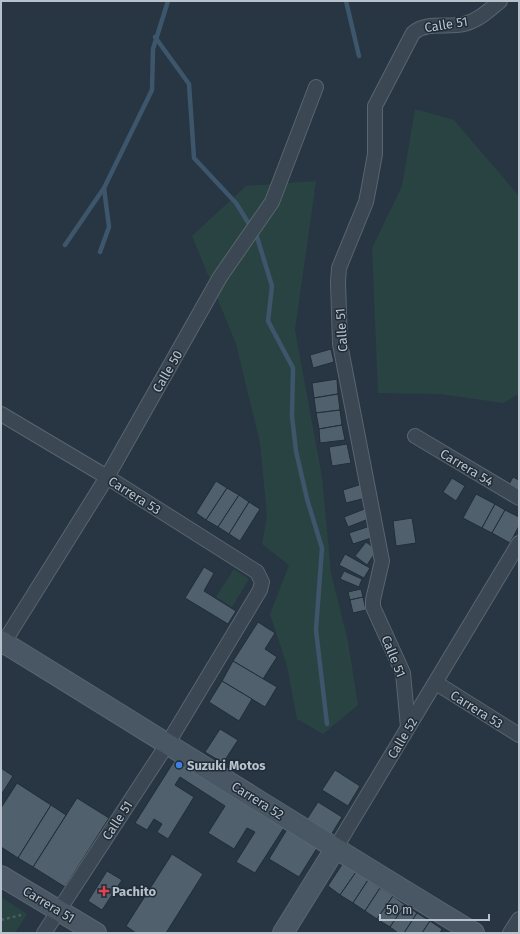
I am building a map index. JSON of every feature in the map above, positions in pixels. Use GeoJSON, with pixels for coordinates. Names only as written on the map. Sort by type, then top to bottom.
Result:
{"type":"FeatureCollection","features":[{"type":"Feature","properties":{"kind":"main road","name":"Carrera 52"},"geometry":{"type":"LineString","coordinates":[[2,643],[168,743],[335,849],[474,933]]}},
{"type":"Feature","properties":{"kind":"main road","name":"Calle 52"},"geometry":{"type":"LineString","coordinates":[[282,933],[335,849]]}},
{"type":"Feature","properties":{"kind":"main road","name":"Carrera 51"},"geometry":{"type":"LineString","coordinates":[[1,876],[96,933]]}},
{"type":"Feature","properties":{"kind":"street","name":"Calle 51"},"geometry":{"type":"LineString","coordinates":[[408,727],[403,673],[373,607],[373,600],[382,561],[340,344],[339,268],[366,202],[375,154],[375,106],[413,33],[420,27],[463,24],[484,16],[500,1]]}},
{"type":"Feature","properties":{"kind":"street","name":"Calle 50"},"geometry":{"type":"LineString","coordinates":[[2,643],[107,477],[220,277],[272,202],[316,87]]}},
{"type":"Feature","properties":{"kind":"street","name":"Carrera 53"},"geometry":{"type":"LineString","coordinates":[[1,414],[107,477],[257,572],[262,582]]}},
{"type":"Feature","properties":{"kind":"street","name":"Carrera 54"},"geometry":{"type":"LineString","coordinates":[[415,436],[519,498]]}},
{"type":"Feature","properties":{"kind":"street","name":"Calle 52"},"geometry":{"type":"LineString","coordinates":[[335,849],[519,543]]}},
{"type":"Feature","properties":{"kind":"street","name":"Calle 51"},"geometry":{"type":"LineString","coordinates":[[44,933],[168,743],[260,590],[262,582]]}},
{"type":"Feature","properties":{"kind":"street","name":"Carrera 53"},"geometry":{"type":"LineString","coordinates":[[436,683],[519,735]]}},
{"type":"Feature","properties":{"kind":"street"},"geometry":{"type":"LineString","coordinates":[[510,933],[519,919]]}},
{"type":"Feature","properties":{"kind":"path"},"geometry":{"type":"LineString","coordinates":[[1,920],[21,915]]}},
{"type":"Feature","properties":{"kind":"green space"},"geometry":{"type":"Polygon","coordinates":[[[415,109],[454,120],[519,196],[519,394],[503,403],[440,394],[378,393],[372,248],[402,186],[415,109]]]}},
{"type":"Feature","properties":{"kind":"green space"},"geometry":{"type":"Polygon","coordinates":[[[316,181],[295,330],[322,477],[331,573],[348,642],[358,705],[323,734],[297,719],[287,666],[270,614],[289,565],[262,544],[267,516],[260,443],[236,344],[192,236],[246,186],[316,181]]]}},
{"type":"Feature","properties":{"kind":"green space"},"geometry":{"type":"Polygon","coordinates":[[[234,569],[249,579],[232,607],[216,597],[234,569]]]}},
{"type":"Feature","properties":{"kind":"green space"},"geometry":{"type":"Polygon","coordinates":[[[1,897],[27,914],[15,933],[1,933],[1,897]]]}},
{"type":"Feature","properties":{"kind":"building"},"geometry":{"type":"Polygon","coordinates":[[[331,349],[334,362],[313,368],[310,355],[331,349]]]}},
{"type":"Feature","properties":{"kind":"building"},"geometry":{"type":"Polygon","coordinates":[[[337,379],[338,394],[314,398],[312,383],[337,379]]]}},
{"type":"Feature","properties":{"kind":"building"},"geometry":{"type":"Polygon","coordinates":[[[338,394],[340,410],[316,413],[314,398],[338,394]]]}},
{"type":"Feature","properties":{"kind":"building"},"geometry":{"type":"Polygon","coordinates":[[[340,410],[342,425],[319,429],[316,413],[340,410]]]}},
{"type":"Feature","properties":{"kind":"building"},"geometry":{"type":"Polygon","coordinates":[[[342,425],[345,440],[320,443],[319,429],[342,425]]]}},
{"type":"Feature","properties":{"kind":"building"},"geometry":{"type":"Polygon","coordinates":[[[347,444],[351,463],[332,466],[329,447],[347,444]]]}},
{"type":"Feature","properties":{"kind":"building"},"geometry":{"type":"Polygon","coordinates":[[[513,477],[519,480],[519,495],[507,488],[513,477]]]}},
{"type":"Feature","properties":{"kind":"building"},"geometry":{"type":"Polygon","coordinates":[[[452,478],[465,486],[456,501],[443,492],[452,478]]]}},
{"type":"Feature","properties":{"kind":"building"},"geometry":{"type":"Polygon","coordinates":[[[216,481],[227,488],[206,520],[196,513],[216,481]]]}},
{"type":"Feature","properties":{"kind":"building"},"geometry":{"type":"Polygon","coordinates":[[[362,484],[366,498],[346,503],[343,490],[362,484]]]}},
{"type":"Feature","properties":{"kind":"building"},"geometry":{"type":"Polygon","coordinates":[[[227,488],[239,495],[218,527],[206,520],[227,488]]]}},
{"type":"Feature","properties":{"kind":"building"},"geometry":{"type":"Polygon","coordinates":[[[476,494],[495,504],[482,528],[463,518],[476,494]]]}},
{"type":"Feature","properties":{"kind":"building"},"geometry":{"type":"Polygon","coordinates":[[[239,495],[249,502],[229,534],[218,527],[239,495]]]}},
{"type":"Feature","properties":{"kind":"building"},"geometry":{"type":"Polygon","coordinates":[[[249,502],[260,509],[240,541],[229,534],[249,502]]]}},
{"type":"Feature","properties":{"kind":"building"},"geometry":{"type":"Polygon","coordinates":[[[495,504],[505,510],[492,533],[482,528],[495,504]]]}},
{"type":"Feature","properties":{"kind":"building"},"geometry":{"type":"Polygon","coordinates":[[[367,508],[371,518],[348,527],[344,517],[367,508]]]}},
{"type":"Feature","properties":{"kind":"building"},"geometry":{"type":"Polygon","coordinates":[[[505,510],[519,517],[519,526],[510,543],[492,533],[505,510]]]}},
{"type":"Feature","properties":{"kind":"building"},"geometry":{"type":"Polygon","coordinates":[[[412,518],[416,543],[396,546],[393,521],[412,518]]]}},
{"type":"Feature","properties":{"kind":"building"},"geometry":{"type":"Polygon","coordinates":[[[373,525],[377,536],[353,544],[349,533],[373,525]]]}},
{"type":"Feature","properties":{"kind":"building"},"geometry":{"type":"Polygon","coordinates":[[[366,542],[377,550],[367,565],[355,556],[366,542]]]}},
{"type":"Feature","properties":{"kind":"building"},"geometry":{"type":"Polygon","coordinates":[[[345,554],[370,568],[364,578],[339,565],[345,554]]]}},
{"type":"Feature","properties":{"kind":"building"},"geometry":{"type":"Polygon","coordinates":[[[204,567],[214,573],[204,591],[236,611],[228,624],[185,598],[204,567]]]}},
{"type":"Feature","properties":{"kind":"building"},"geometry":{"type":"Polygon","coordinates":[[[344,571],[362,579],[359,587],[340,579],[344,571]]]}},
{"type":"Feature","properties":{"kind":"building"},"geometry":{"type":"Polygon","coordinates":[[[361,589],[363,597],[350,600],[348,592],[361,589]]]}},
{"type":"Feature","properties":{"kind":"building"},"geometry":{"type":"Polygon","coordinates":[[[363,597],[366,610],[353,613],[350,600],[363,597]]]}},
{"type":"Feature","properties":{"kind":"building"},"geometry":{"type":"Polygon","coordinates":[[[258,622],[275,633],[265,649],[277,657],[263,679],[233,661],[258,622]]]}},
{"type":"Feature","properties":{"kind":"building"},"geometry":{"type":"Polygon","coordinates":[[[233,661],[277,687],[265,707],[222,681],[233,661]]]}},
{"type":"Feature","properties":{"kind":"building"},"geometry":{"type":"Polygon","coordinates":[[[222,681],[252,699],[239,721],[209,702],[222,681]]]}},
{"type":"Feature","properties":{"kind":"building"},"geometry":{"type":"Polygon","coordinates":[[[220,729],[238,740],[223,763],[205,752],[220,729]]]}},
{"type":"Feature","properties":{"kind":"building"},"geometry":{"type":"Polygon","coordinates":[[[178,755],[287,823],[255,873],[236,862],[255,832],[247,828],[234,849],[208,833],[225,806],[180,777],[175,785],[194,797],[168,839],[157,832],[162,824],[154,819],[147,830],[135,823],[178,755]]]}},
{"type":"Feature","properties":{"kind":"building"},"geometry":{"type":"Polygon","coordinates":[[[1,768],[13,776],[1,795],[1,768]]]}},
{"type":"Feature","properties":{"kind":"building"},"geometry":{"type":"Polygon","coordinates":[[[335,770],[360,786],[348,806],[322,790],[335,770]]]}},
{"type":"Feature","properties":{"kind":"building"},"geometry":{"type":"Polygon","coordinates":[[[17,783],[51,805],[18,858],[1,847],[1,808],[17,783]]]}},
{"type":"Feature","properties":{"kind":"building"},"geometry":{"type":"Polygon","coordinates":[[[77,798],[109,818],[65,887],[33,867],[77,798]]]}},
{"type":"Feature","properties":{"kind":"building"},"geometry":{"type":"Polygon","coordinates":[[[318,802],[342,817],[331,835],[307,819],[318,802]]]}},
{"type":"Feature","properties":{"kind":"building"},"geometry":{"type":"Polygon","coordinates":[[[51,805],[66,815],[33,867],[18,858],[51,805]]]}},
{"type":"Feature","properties":{"kind":"building"},"geometry":{"type":"Polygon","coordinates":[[[289,826],[319,845],[299,877],[269,859],[289,826]]]}},
{"type":"Feature","properties":{"kind":"building"},"geometry":{"type":"Polygon","coordinates":[[[172,854],[203,874],[166,933],[136,933],[126,926],[172,854]]]}},
{"type":"Feature","properties":{"kind":"building"},"geometry":{"type":"Polygon","coordinates":[[[343,863],[356,872],[340,895],[328,886],[343,863]]]}},
{"type":"Feature","properties":{"kind":"building"},"geometry":{"type":"Polygon","coordinates":[[[107,871],[122,880],[102,910],[88,901],[107,871]]]}},
{"type":"Feature","properties":{"kind":"building"},"geometry":{"type":"Polygon","coordinates":[[[356,872],[368,880],[353,903],[340,895],[356,872]]]}},
{"type":"Feature","properties":{"kind":"building"},"geometry":{"type":"Polygon","coordinates":[[[368,880],[380,888],[365,911],[353,903],[368,880]]]}},
{"type":"Feature","properties":{"kind":"building"},"geometry":{"type":"Polygon","coordinates":[[[380,888],[393,896],[377,919],[365,911],[380,888]]]}},
{"type":"Feature","properties":{"kind":"building"},"geometry":{"type":"Polygon","coordinates":[[[393,896],[405,905],[390,927],[377,919],[393,896]]]}},
{"type":"Feature","properties":{"kind":"building"},"geometry":{"type":"Polygon","coordinates":[[[405,905],[417,913],[404,933],[398,933],[390,927],[405,905]]]}},
{"type":"Feature","properties":{"kind":"building"},"geometry":{"type":"Polygon","coordinates":[[[417,913],[430,921],[422,933],[404,933],[417,913]]]}},
{"type":"Feature","properties":{"kind":"building"},"geometry":{"type":"Polygon","coordinates":[[[430,921],[442,929],[440,933],[422,933],[430,921]]]}},
{"type":"Feature","properties":{"kind":"waterway"},"geometry":{"type":"LineString","coordinates":[[65,245],[104,188],[152,90],[153,49],[168,1]]}},
{"type":"Feature","properties":{"kind":"waterway"},"geometry":{"type":"LineString","coordinates":[[346,1],[359,56]]}},
{"type":"Feature","properties":{"kind":"waterway"},"geometry":{"type":"LineString","coordinates":[[155,37],[189,84],[194,158],[236,203],[257,237],[272,286],[268,321],[293,368],[292,416],[296,451],[307,499],[322,548],[316,630],[327,724]]}},
{"type":"Feature","properties":{"kind":"waterway"},"geometry":{"type":"LineString","coordinates":[[100,252],[109,227],[104,188]]}},
{"type":"Feature","properties":{"kind":"place","name":"Suzuki Motos"},"geometry":{"type":"Point","coordinates":[179,765]}},
{"type":"Feature","properties":{"kind":"place","name":"Pachito"},"geometry":{"type":"Point","coordinates":[104,891]}}]}
